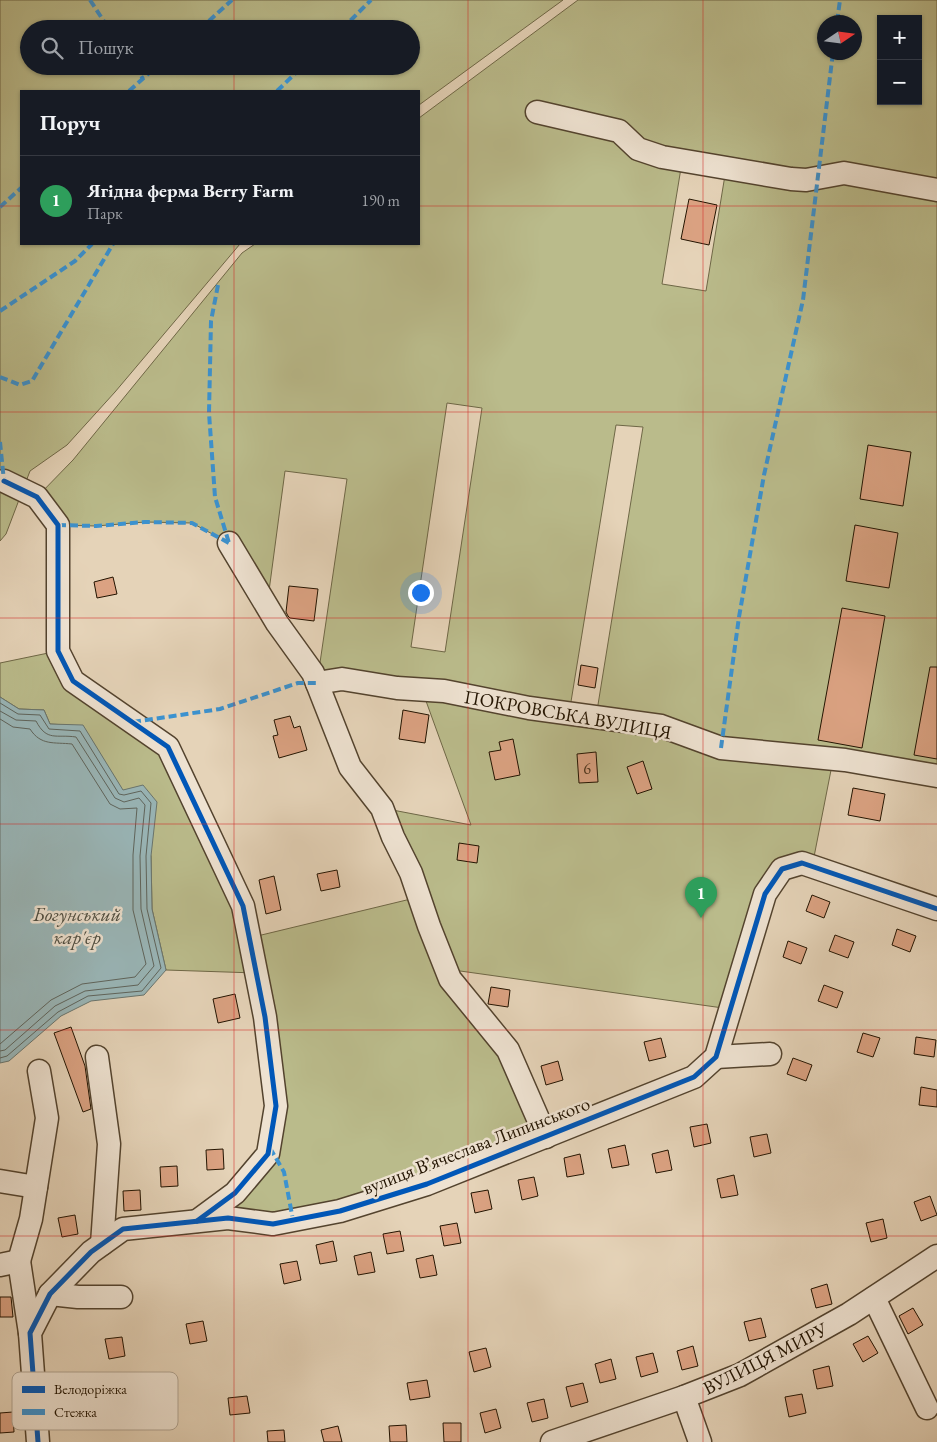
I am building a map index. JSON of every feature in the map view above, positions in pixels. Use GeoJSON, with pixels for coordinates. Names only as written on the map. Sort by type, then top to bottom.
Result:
{"type":"FeatureCollection","features":[{"type":"Feature","properties":{"kind":"street"},"geometry":{"type":"LineString","coordinates":[[536,112],[619,131],[638,149],[662,157],[791,179],[806,180],[844,173],[937,190]]}},
{"type":"Feature","properties":{"kind":"street"},"geometry":{"type":"LineString","coordinates":[[4,481],[37,497],[58,525],[58,651],[73,680],[168,747],[243,906],[265,1017],[276,1106],[268,1154],[236,1192],[196,1221]]}},
{"type":"Feature","properties":{"kind":"street"},"geometry":{"type":"LineString","coordinates":[[229,543],[278,623],[313,673],[350,767],[382,808],[392,837],[411,873],[450,979],[508,1050],[546,1136]]}},
{"type":"Feature","properties":{"kind":"street","name":"ПОКРОВСЬКА ВУЛИЦЯ"},"geometry":{"type":"LineString","coordinates":[[316,683],[342,679],[397,688],[444,692],[529,708],[660,726],[721,748],[845,760],[937,776]]}},
{"type":"Feature","properties":{"kind":"street"},"geometry":{"type":"LineString","coordinates":[[770,1054],[716,1057],[765,894],[782,869],[802,864],[937,909]]}},
{"type":"Feature","properties":{"kind":"street"},"geometry":{"type":"LineString","coordinates":[[97,1057],[109,1144],[102,1244]]}},
{"type":"Feature","properties":{"kind":"street","name":"вулиця Вʼячеслава Липинського"},"geometry":{"type":"LineString","coordinates":[[30,1333],[50,1294],[91,1252],[123,1229],[228,1218],[274,1224],[340,1211],[427,1184],[694,1077],[716,1057]]}},
{"type":"Feature","properties":{"kind":"street"},"geometry":{"type":"LineString","coordinates":[[33,1372],[30,1333],[9,1263],[31,1219],[47,1118],[39,1071]]}},
{"type":"Feature","properties":{"kind":"street"},"geometry":{"type":"LineString","coordinates":[[0,1181],[36,1187]]}},
{"type":"Feature","properties":{"kind":"street","name":"ВУЛИЦЯ МИРУ"},"geometry":{"type":"LineString","coordinates":[[552,1442],[714,1386],[768,1360],[935,1265]]}},
{"type":"Feature","properties":{"kind":"street"},"geometry":{"type":"LineString","coordinates":[[50,1294],[78,1297],[121,1297]]}},
{"type":"Feature","properties":{"kind":"street"},"geometry":{"type":"LineString","coordinates":[[874,1298],[926,1408]]}},
{"type":"Feature","properties":{"kind":"street"},"geometry":{"type":"LineString","coordinates":[[684,1397],[700,1442]]}},
{"type":"Feature","properties":{"kind":"green space"},"geometry":{"type":"Polygon","coordinates":[[[0,0],[563,0],[420,104],[420,90],[20,90],[20,245],[239,245],[115,392],[67,445],[30,471],[6,534],[0,541],[0,0]]]}},
{"type":"Feature","properties":{"kind":"green space"},"geometry":{"type":"Polygon","coordinates":[[[578,0],[937,0],[937,776],[833,760],[812,867],[782,869],[730,1009],[446,969],[478,1015],[546,1137],[340,1211],[197,1221],[268,1154],[276,1105],[256,973],[166,970],[152,909],[151,856],[123,791],[83,726],[50,724],[44,710],[19,709],[0,697],[0,663],[58,651],[73,681],[168,747],[249,938],[419,897],[382,808],[471,825],[422,690],[317,683],[347,479],[285,471],[267,606],[229,543],[192,523],[145,522],[96,526],[58,525],[37,497],[73,460],[242,253],[254,245],[420,245],[420,117],[578,0]],[[681,168],[662,284],[706,291],[725,175],[681,168]],[[447,403],[411,647],[445,652],[482,408],[447,403]],[[616,425],[569,714],[596,717],[643,427],[616,425]]]}},
{"type":"Feature","properties":{"kind":"water","name":"Богунський кар'єр"},"geometry":{"type":"Polygon","coordinates":[[[0,697],[19,709],[44,710],[50,724],[83,725],[123,790],[143,785],[157,802],[151,856],[152,909],[166,970],[144,995],[91,1001],[61,1016],[9,1061],[0,1063],[0,697]]]}},
{"type":"Feature","properties":{"kind":"building"},"geometry":{"type":"Polygon","coordinates":[[[689,199],[717,205],[709,245],[681,239],[689,199]]]}},
{"type":"Feature","properties":{"kind":"building"},"geometry":{"type":"Polygon","coordinates":[[[868,445],[911,452],[903,506],[860,499],[868,445]]]}},
{"type":"Feature","properties":{"kind":"building"},"geometry":{"type":"Polygon","coordinates":[[[855,525],[898,533],[889,588],[846,581],[855,525]]]}},
{"type":"Feature","properties":{"kind":"building"},"geometry":{"type":"Polygon","coordinates":[[[113,577],[117,594],[97,598],[94,582],[113,577]]]}},
{"type":"Feature","properties":{"kind":"building"},"geometry":{"type":"Polygon","coordinates":[[[289,586],[318,589],[314,621],[290,618],[288,616],[286,612],[289,586]]]}},
{"type":"Feature","properties":{"kind":"building"},"geometry":{"type":"Polygon","coordinates":[[[842,608],[885,616],[862,748],[818,740],[842,608]]]}},
{"type":"Feature","properties":{"kind":"building"},"geometry":{"type":"Polygon","coordinates":[[[581,665],[598,668],[595,688],[578,685],[581,665]]]}},
{"type":"Feature","properties":{"kind":"building"},"geometry":{"type":"Polygon","coordinates":[[[930,667],[937,667],[937,759],[914,755],[930,667]]]}},
{"type":"Feature","properties":{"kind":"building"},"geometry":{"type":"Polygon","coordinates":[[[403,710],[429,715],[425,743],[399,739],[403,710]]]}},
{"type":"Feature","properties":{"kind":"building"},"geometry":{"type":"Polygon","coordinates":[[[290,716],[294,728],[300,726],[307,750],[279,758],[273,736],[278,735],[274,720],[290,716]]]}},
{"type":"Feature","properties":{"kind":"building"},"geometry":{"type":"Polygon","coordinates":[[[513,739],[520,775],[495,780],[489,752],[501,750],[499,742],[513,739]]]}},
{"type":"Feature","properties":{"kind":"building"},"geometry":{"type":"Polygon","coordinates":[[[596,752],[598,782],[579,783],[577,754],[596,752]]]}},
{"type":"Feature","properties":{"kind":"building"},"geometry":{"type":"Polygon","coordinates":[[[643,761],[652,789],[637,794],[627,767],[643,761]]]}},
{"type":"Feature","properties":{"kind":"building"},"geometry":{"type":"Polygon","coordinates":[[[853,788],[885,794],[880,821],[848,815],[853,788]]]}},
{"type":"Feature","properties":{"kind":"building"},"geometry":{"type":"Polygon","coordinates":[[[459,843],[479,846],[477,863],[457,860],[459,843]]]}},
{"type":"Feature","properties":{"kind":"building"},"geometry":{"type":"Polygon","coordinates":[[[337,870],[340,887],[321,891],[317,874],[337,870]]]}},
{"type":"Feature","properties":{"kind":"building"},"geometry":{"type":"Polygon","coordinates":[[[274,876],[281,910],[266,914],[259,880],[274,876]]]}},
{"type":"Feature","properties":{"kind":"building"},"geometry":{"type":"Polygon","coordinates":[[[812,895],[830,902],[824,918],[806,911],[812,895]]]}},
{"type":"Feature","properties":{"kind":"building"},"geometry":{"type":"Polygon","coordinates":[[[897,929],[916,936],[910,952],[892,945],[897,929]]]}},
{"type":"Feature","properties":{"kind":"building"},"geometry":{"type":"Polygon","coordinates":[[[835,935],[854,942],[848,958],[829,951],[835,935]]]}},
{"type":"Feature","properties":{"kind":"building"},"geometry":{"type":"Polygon","coordinates":[[[788,941],[807,948],[801,964],[783,957],[788,941]]]}},
{"type":"Feature","properties":{"kind":"building"},"geometry":{"type":"Polygon","coordinates":[[[824,985],[843,992],[837,1008],[818,1001],[824,985]]]}},
{"type":"Feature","properties":{"kind":"building"},"geometry":{"type":"Polygon","coordinates":[[[491,987],[510,990],[508,1007],[488,1004],[491,987]]]}},
{"type":"Feature","properties":{"kind":"building"},"geometry":{"type":"Polygon","coordinates":[[[235,994],[240,1018],[218,1023],[213,999],[235,994]]]}},
{"type":"Feature","properties":{"kind":"building"},"geometry":{"type":"Polygon","coordinates":[[[71,1027],[85,1066],[91,1109],[83,1112],[54,1033],[71,1027]]]}},
{"type":"Feature","properties":{"kind":"building"},"geometry":{"type":"Polygon","coordinates":[[[863,1033],[880,1038],[873,1057],[857,1052],[863,1033]]]}},
{"type":"Feature","properties":{"kind":"building"},"geometry":{"type":"Polygon","coordinates":[[[916,1037],[936,1040],[934,1057],[914,1054],[916,1037]]]}},
{"type":"Feature","properties":{"kind":"building"},"geometry":{"type":"Polygon","coordinates":[[[661,1038],[666,1057],[649,1061],[644,1042],[661,1038]]]}},
{"type":"Feature","properties":{"kind":"building"},"geometry":{"type":"Polygon","coordinates":[[[793,1058],[812,1065],[806,1081],[787,1074],[793,1058]]]}},
{"type":"Feature","properties":{"kind":"building"},"geometry":{"type":"Polygon","coordinates":[[[558,1061],[563,1080],[546,1085],[541,1066],[558,1061]]]}},
{"type":"Feature","properties":{"kind":"building"},"geometry":{"type":"Polygon","coordinates":[[[921,1087],[937,1090],[937,1107],[919,1105],[921,1087]]]}},
{"type":"Feature","properties":{"kind":"building"},"geometry":{"type":"Polygon","coordinates":[[[707,1124],[711,1143],[694,1147],[690,1127],[707,1124]]]}},
{"type":"Feature","properties":{"kind":"building"},"geometry":{"type":"Polygon","coordinates":[[[767,1134],[771,1153],[754,1157],[750,1137],[767,1134]]]}},
{"type":"Feature","properties":{"kind":"building"},"geometry":{"type":"Polygon","coordinates":[[[625,1145],[629,1165],[612,1168],[608,1149],[625,1145]]]}},
{"type":"Feature","properties":{"kind":"building"},"geometry":{"type":"Polygon","coordinates":[[[223,1149],[224,1169],[207,1170],[206,1150],[223,1149]]]}},
{"type":"Feature","properties":{"kind":"building"},"geometry":{"type":"Polygon","coordinates":[[[668,1150],[672,1170],[656,1173],[652,1154],[668,1150]]]}},
{"type":"Feature","properties":{"kind":"building"},"geometry":{"type":"Polygon","coordinates":[[[580,1154],[584,1174],[567,1177],[564,1158],[580,1154]]]}},
{"type":"Feature","properties":{"kind":"building"},"geometry":{"type":"Polygon","coordinates":[[[177,1166],[178,1186],[161,1187],[160,1167],[177,1166]]]}},
{"type":"Feature","properties":{"kind":"building"},"geometry":{"type":"Polygon","coordinates":[[[734,1175],[738,1195],[721,1198],[717,1179],[734,1175]]]}},
{"type":"Feature","properties":{"kind":"building"},"geometry":{"type":"Polygon","coordinates":[[[534,1177],[538,1196],[522,1200],[518,1180],[534,1177]]]}},
{"type":"Feature","properties":{"kind":"building"},"geometry":{"type":"Polygon","coordinates":[[[140,1190],[141,1210],[124,1211],[123,1191],[140,1190]]]}},
{"type":"Feature","properties":{"kind":"building"},"geometry":{"type":"Polygon","coordinates":[[[488,1190],[492,1209],[475,1213],[471,1193],[488,1190]]]}},
{"type":"Feature","properties":{"kind":"building"},"geometry":{"type":"Polygon","coordinates":[[[930,1196],[937,1215],[921,1221],[914,1202],[930,1196]]]}},
{"type":"Feature","properties":{"kind":"building"},"geometry":{"type":"Polygon","coordinates":[[[75,1215],[78,1234],[62,1237],[58,1218],[75,1215]]]}},
{"type":"Feature","properties":{"kind":"building"},"geometry":{"type":"Polygon","coordinates":[[[883,1219],[887,1238],[871,1242],[866,1223],[883,1219]]]}},
{"type":"Feature","properties":{"kind":"building"},"geometry":{"type":"Polygon","coordinates":[[[457,1223],[461,1243],[444,1246],[440,1226],[457,1223]]]}},
{"type":"Feature","properties":{"kind":"building"},"geometry":{"type":"Polygon","coordinates":[[[400,1231],[404,1251],[387,1254],[383,1234],[400,1231]]]}},
{"type":"Feature","properties":{"kind":"building"},"geometry":{"type":"Polygon","coordinates":[[[333,1241],[337,1261],[320,1264],[316,1245],[333,1241]]]}},
{"type":"Feature","properties":{"kind":"building"},"geometry":{"type":"Polygon","coordinates":[[[371,1252],[375,1272],[358,1275],[354,1256],[371,1252]]]}},
{"type":"Feature","properties":{"kind":"building"},"geometry":{"type":"Polygon","coordinates":[[[433,1255],[437,1275],[420,1278],[416,1259],[433,1255]]]}},
{"type":"Feature","properties":{"kind":"building"},"geometry":{"type":"Polygon","coordinates":[[[297,1261],[301,1280],[284,1284],[280,1264],[297,1261]]]}},
{"type":"Feature","properties":{"kind":"building"},"geometry":{"type":"Polygon","coordinates":[[[827,1284],[832,1304],[816,1308],[811,1289],[827,1284]]]}},
{"type":"Feature","properties":{"kind":"building"},"geometry":{"type":"Polygon","coordinates":[[[0,1297],[11,1297],[13,1317],[0,1317],[0,1297]]]}},
{"type":"Feature","properties":{"kind":"building"},"geometry":{"type":"Polygon","coordinates":[[[913,1308],[923,1325],[908,1334],[899,1316],[913,1308]]]}},
{"type":"Feature","properties":{"kind":"building"},"geometry":{"type":"Polygon","coordinates":[[[761,1318],[766,1337],[749,1341],[744,1322],[761,1318]]]}},
{"type":"Feature","properties":{"kind":"building"},"geometry":{"type":"Polygon","coordinates":[[[203,1321],[207,1341],[190,1344],[186,1324],[203,1321]]]}},
{"type":"Feature","properties":{"kind":"building"},"geometry":{"type":"Polygon","coordinates":[[[868,1336],[878,1353],[863,1362],[853,1344],[868,1336]]]}},
{"type":"Feature","properties":{"kind":"building"},"geometry":{"type":"Polygon","coordinates":[[[122,1337],[125,1356],[109,1359],[105,1339],[122,1337]]]}},
{"type":"Feature","properties":{"kind":"building"},"geometry":{"type":"Polygon","coordinates":[[[693,1346],[698,1366],[682,1370],[677,1351],[693,1346]]]}},
{"type":"Feature","properties":{"kind":"building"},"geometry":{"type":"Polygon","coordinates":[[[486,1348],[491,1367],[474,1372],[469,1352],[486,1348]]]}},
{"type":"Feature","properties":{"kind":"building"},"geometry":{"type":"Polygon","coordinates":[[[653,1353],[658,1372],[641,1377],[636,1357],[653,1353]]]}},
{"type":"Feature","properties":{"kind":"building"},"geometry":{"type":"Polygon","coordinates":[[[611,1359],[616,1379],[600,1383],[595,1364],[611,1359]]]}},
{"type":"Feature","properties":{"kind":"building"},"geometry":{"type":"Polygon","coordinates":[[[829,1366],[833,1386],[817,1389],[813,1370],[829,1366]]]}},
{"type":"Feature","properties":{"kind":"building"},"geometry":{"type":"Polygon","coordinates":[[[427,1380],[430,1397],[410,1400],[407,1383],[427,1380]]]}},
{"type":"Feature","properties":{"kind":"building"},"geometry":{"type":"Polygon","coordinates":[[[583,1383],[588,1402],[571,1407],[566,1387],[583,1383]]]}},
{"type":"Feature","properties":{"kind":"building"},"geometry":{"type":"Polygon","coordinates":[[[802,1394],[806,1413],[789,1417],[785,1397],[802,1394]]]}},
{"type":"Feature","properties":{"kind":"building"},"geometry":{"type":"Polygon","coordinates":[[[247,1396],[250,1413],[230,1415],[228,1398],[247,1396]]]}},
{"type":"Feature","properties":{"kind":"building"},"geometry":{"type":"Polygon","coordinates":[[[544,1399],[548,1418],[532,1422],[527,1403],[544,1399]]]}},
{"type":"Feature","properties":{"kind":"building"},"geometry":{"type":"Polygon","coordinates":[[[496,1409],[501,1428],[485,1433],[480,1413],[496,1409]]]}},
{"type":"Feature","properties":{"kind":"building"},"geometry":{"type":"Polygon","coordinates":[[[12,1412],[12,1430],[14,1432],[0,1433],[0,1413],[12,1412]]]}},
{"type":"Feature","properties":{"kind":"building"},"geometry":{"type":"Polygon","coordinates":[[[443,1423],[461,1423],[461,1442],[444,1442],[443,1423]]]}},
{"type":"Feature","properties":{"kind":"building"},"geometry":{"type":"Polygon","coordinates":[[[406,1425],[407,1442],[390,1442],[389,1426],[406,1425]]]}},
{"type":"Feature","properties":{"kind":"building"},"geometry":{"type":"Polygon","coordinates":[[[338,1426],[342,1442],[324,1442],[321,1430],[338,1426]]]}},
{"type":"Feature","properties":{"kind":"building"},"geometry":{"type":"Polygon","coordinates":[[[284,1430],[285,1442],[268,1442],[267,1431],[284,1430]]]}},
{"type":"Feature","properties":{"kind":"marked path"},"geometry":{"type":"LineString","coordinates":[[90,0],[103,20]]}},
{"type":"Feature","properties":{"kind":"marked path"},"geometry":{"type":"LineString","coordinates":[[210,20],[232,0]]}},
{"type":"Feature","properties":{"kind":"marked path"},"geometry":{"type":"LineString","coordinates":[[351,20],[371,0]]}},
{"type":"Feature","properties":{"kind":"marked path"},"geometry":{"type":"LineString","coordinates":[[838,15],[840,0]]}},
{"type":"Feature","properties":{"kind":"marked path"},"geometry":{"type":"LineString","coordinates":[[721,748],[739,617],[764,475],[803,300],[832,60]]}},
{"type":"Feature","properties":{"kind":"marked path"},"geometry":{"type":"LineString","coordinates":[[141,75],[143,79]]}},
{"type":"Feature","properties":{"kind":"marked path"},"geometry":{"type":"LineString","coordinates":[[130,90],[147,75]]}},
{"type":"Feature","properties":{"kind":"marked path"},"geometry":{"type":"LineString","coordinates":[[278,90],[294,75]]}},
{"type":"Feature","properties":{"kind":"marked path"},"geometry":{"type":"LineString","coordinates":[[0,207],[20,189]]}},
{"type":"Feature","properties":{"kind":"marked path"},"geometry":{"type":"LineString","coordinates":[[0,311],[75,261],[91,245]]}},
{"type":"Feature","properties":{"kind":"marked path"},"geometry":{"type":"LineString","coordinates":[[0,377],[20,385],[32,381],[112,245]]}},
{"type":"Feature","properties":{"kind":"marked path"},"geometry":{"type":"LineString","coordinates":[[218,285],[211,321],[209,413],[215,497],[229,543]]}},
{"type":"Feature","properties":{"kind":"marked path"},"geometry":{"type":"LineString","coordinates":[[0,442],[4,481]]}},
{"type":"Feature","properties":{"kind":"marked path"},"geometry":{"type":"LineString","coordinates":[[58,525],[96,526],[145,522],[192,523],[229,543]]}},
{"type":"Feature","properties":{"kind":"marked path"},"geometry":{"type":"LineString","coordinates":[[133,722],[220,709],[298,683],[317,683]]}},
{"type":"Feature","properties":{"kind":"marked path"},"geometry":{"type":"LineString","coordinates":[[270,1148],[284,1172],[293,1220]]}},
{"type":"Feature","properties":{"kind":"cycle path"},"geometry":{"type":"LineString","coordinates":[[4,481],[37,497],[58,525],[58,651],[73,681],[168,747],[243,906],[265,1017],[276,1106],[268,1154],[235,1193],[197,1221]]}},
{"type":"Feature","properties":{"kind":"cycle path"},"geometry":{"type":"LineString","coordinates":[[33,1372],[30,1333],[50,1294],[91,1252],[123,1229],[228,1218],[273,1224],[340,1211],[427,1184],[694,1077],[716,1057],[765,894],[782,869],[802,863],[937,909]]}},
{"type":"Feature","properties":{"kind":"cycle path"},"geometry":{"type":"LineString","coordinates":[[37,1430],[38,1442]]}},
{"type":"Feature","properties":{"kind":"place","name":"Ягідна ферма Berry Farm"},"geometry":{"type":"Point","coordinates":[701,918]}}]}
